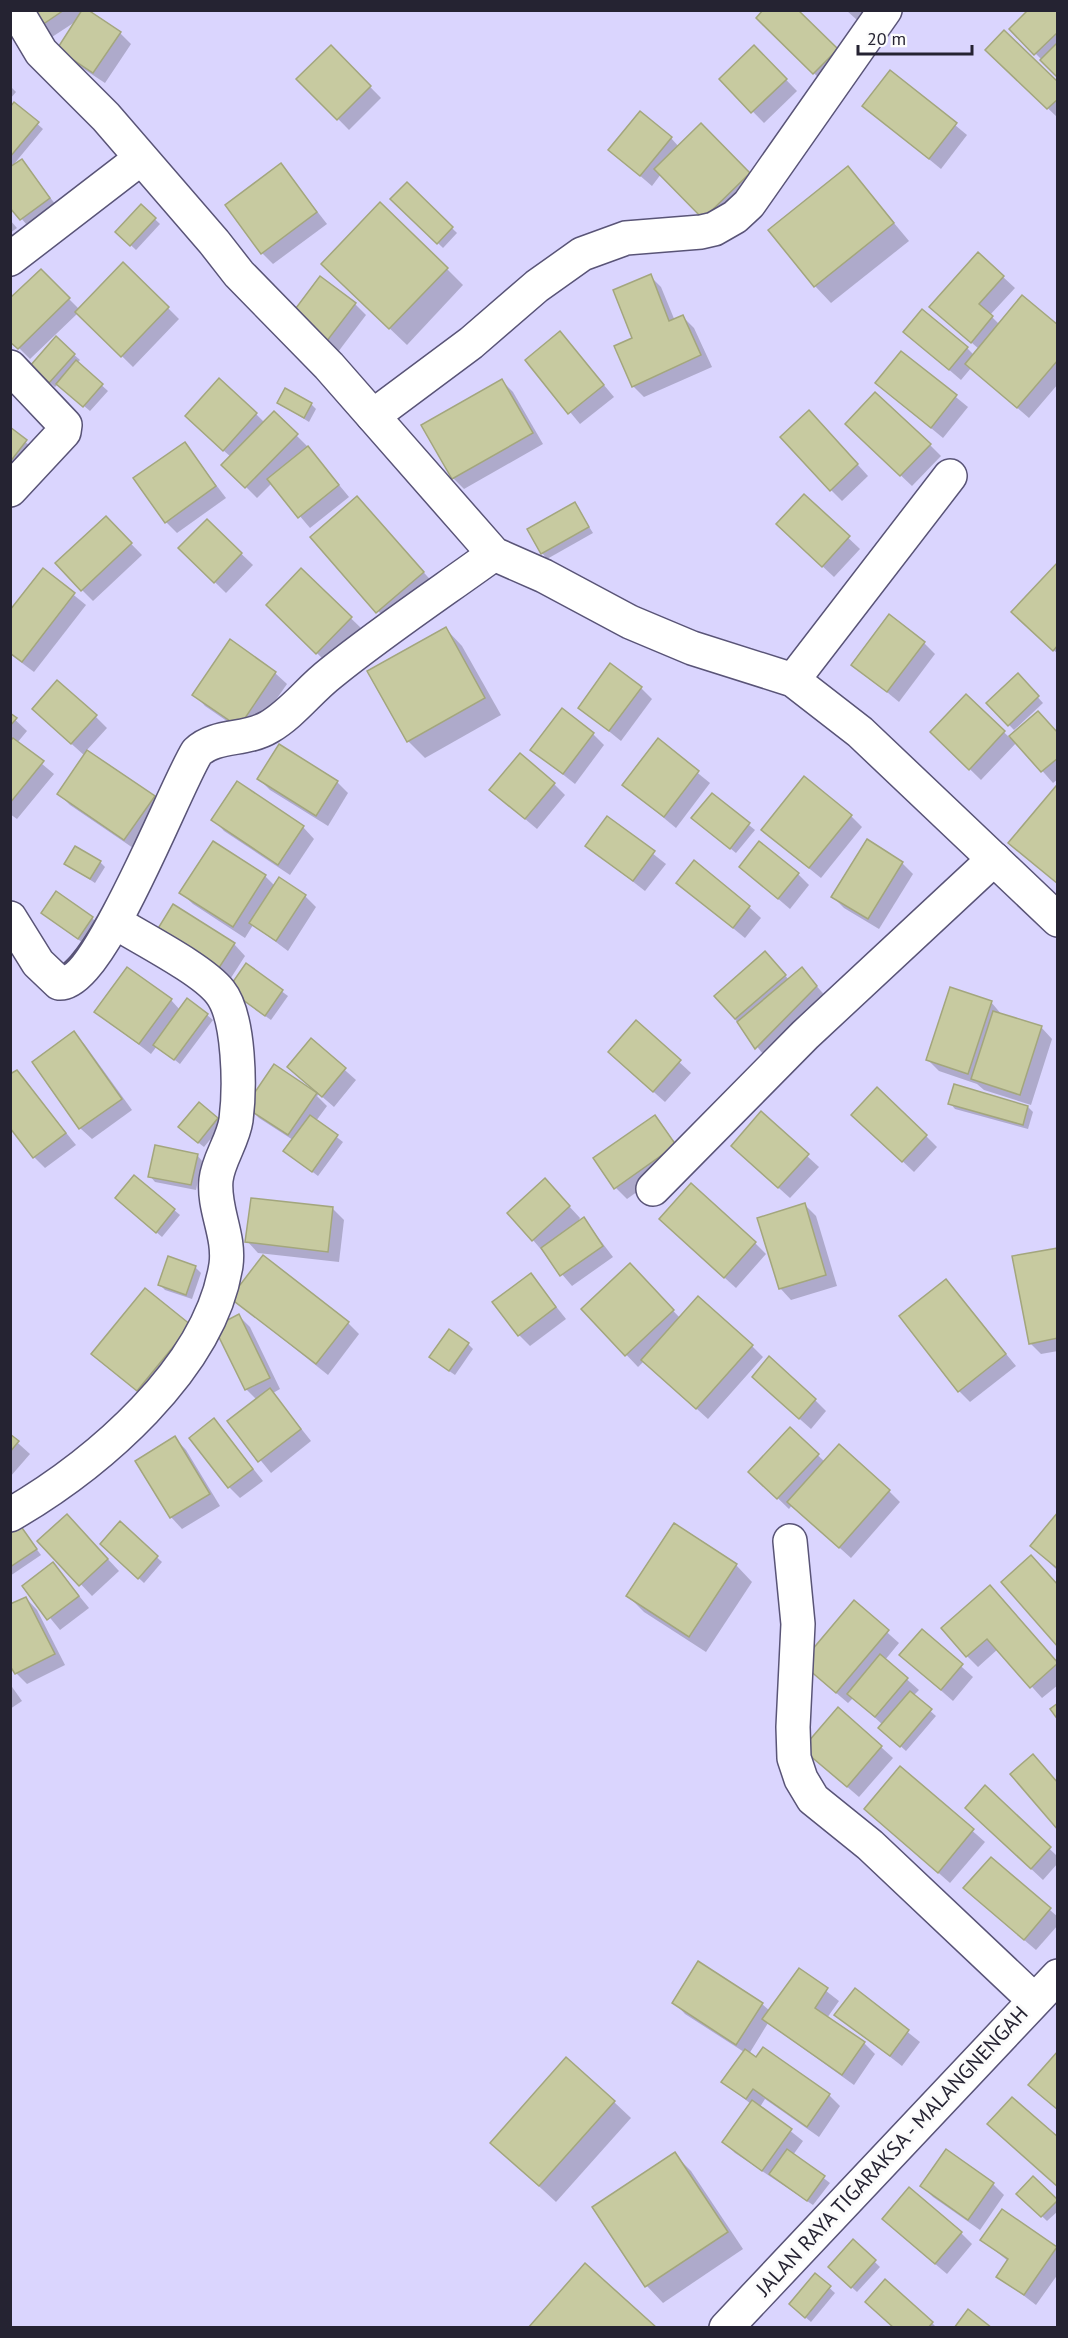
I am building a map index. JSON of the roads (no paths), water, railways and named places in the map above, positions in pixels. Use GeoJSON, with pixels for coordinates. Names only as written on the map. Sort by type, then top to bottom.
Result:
{"type":"FeatureCollection","features":[{"type":"Feature","properties":{"kind":"street"},"geometry":{"type":"LineString","coordinates":[[16,10],[41,51],[106,117],[258,296],[329,366],[494,554],[544,576],[630,622],[692,648],[793,680],[860,732],[1058,920]]}},
{"type":"Feature","properties":{"kind":"street"},"geometry":{"type":"LineString","coordinates":[[373,416],[471,343],[544,281],[582,254],[626,238],[701,232],[735,218],[765,185],[796,136],[885,10]]}},
{"type":"Feature","properties":{"kind":"street"},"geometry":{"type":"LineString","coordinates":[[10,259],[140,159]]}},
{"type":"Feature","properties":{"kind":"street"},"geometry":{"type":"LineString","coordinates":[[10,367],[65,425],[64,432],[10,490]]}},
{"type":"Feature","properties":{"kind":"street"},"geometry":{"type":"LineString","coordinates":[[793,680],[950,476]]}},
{"type":"Feature","properties":{"kind":"street"},"geometry":{"type":"LineString","coordinates":[[10,918],[38,963],[52,978],[64,983],[81,970],[115,922],[196,752],[206,743],[245,736],[270,727],[301,702],[330,673],[494,554]]}},
{"type":"Feature","properties":{"kind":"street"},"geometry":{"type":"LineString","coordinates":[[653,1189],[805,1035],[994,860]]}},
{"type":"Feature","properties":{"kind":"street"},"geometry":{"type":"LineString","coordinates":[[10,1515],[78,1470],[110,1444],[126,1430],[166,1385],[204,1324],[218,1295],[225,1266],[228,1247],[215,1193],[216,1178],[232,1136],[237,1108],[234,1026],[228,1006],[211,983],[115,922]]}},
{"type":"Feature","properties":{"kind":"street"},"geometry":{"type":"LineString","coordinates":[[790,1541],[798,1624],[794,1748],[801,1779],[813,1798],[870,1845],[1034,2000]]}},
{"type":"Feature","properties":{"kind":"street","name":"JALAN RAYA TIGARAKSA - MALANGNENGAH"},"geometry":{"type":"LineString","coordinates":[[726,2328],[1058,1976]]}}]}
